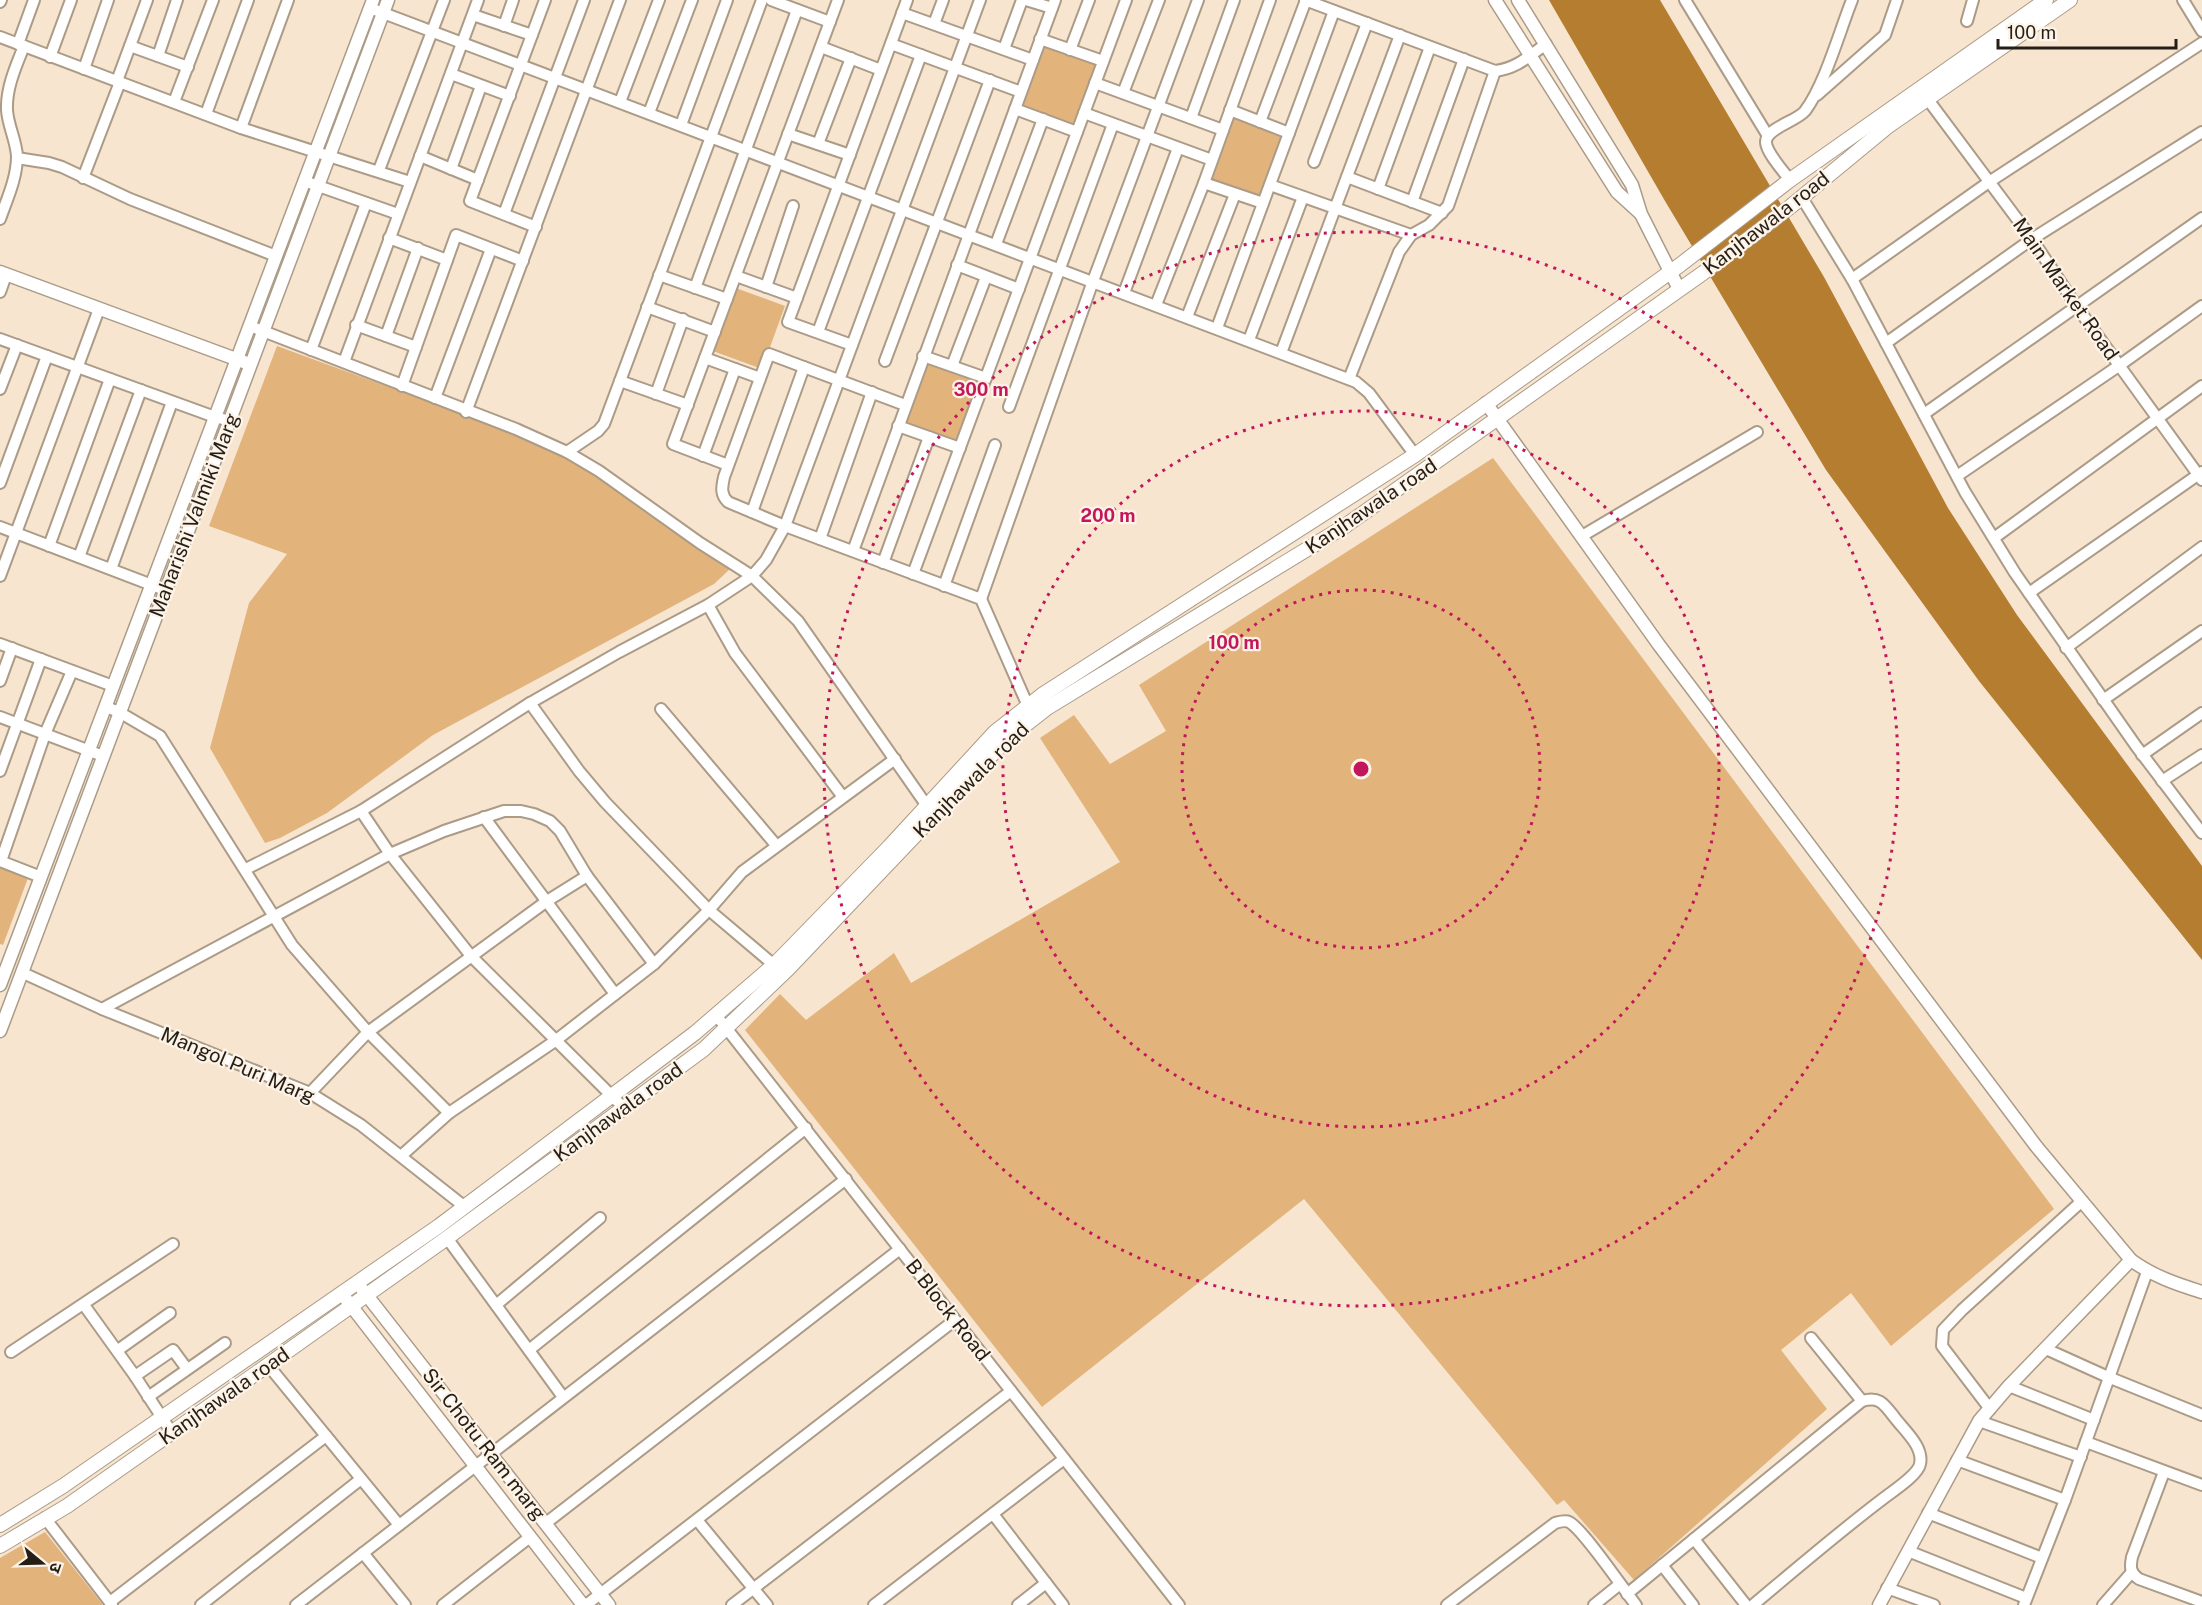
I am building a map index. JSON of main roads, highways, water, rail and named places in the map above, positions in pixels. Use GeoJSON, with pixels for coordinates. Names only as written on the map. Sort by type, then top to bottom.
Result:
{"type":"FeatureCollection","features":[{"type":"Feature","properties":{"kind":"main road","name":"Kanjhawala road"},"geometry":{"type":"LineString","coordinates":[[0,1546],[67,1506],[172,1433],[447,1238],[704,1048],[788,969],[1005,741],[1047,708],[1345,526],[1703,273],[1802,198],[1924,94],[2046,0]]}},
{"type":"Feature","properties":{"kind":"main road","name":"Kanjhawala road"},"geometry":{"type":"LineString","coordinates":[[0,1525],[35,1505],[465,1207],[695,1033],[774,965],[927,806],[994,732],[1028,706],[1415,455],[1670,272],[1786,184],[2070,0]]}},
{"type":"Feature","properties":{"kind":"main road"},"geometry":{"type":"LineString","coordinates":[[1111,651],[1120,663]]}}]}
